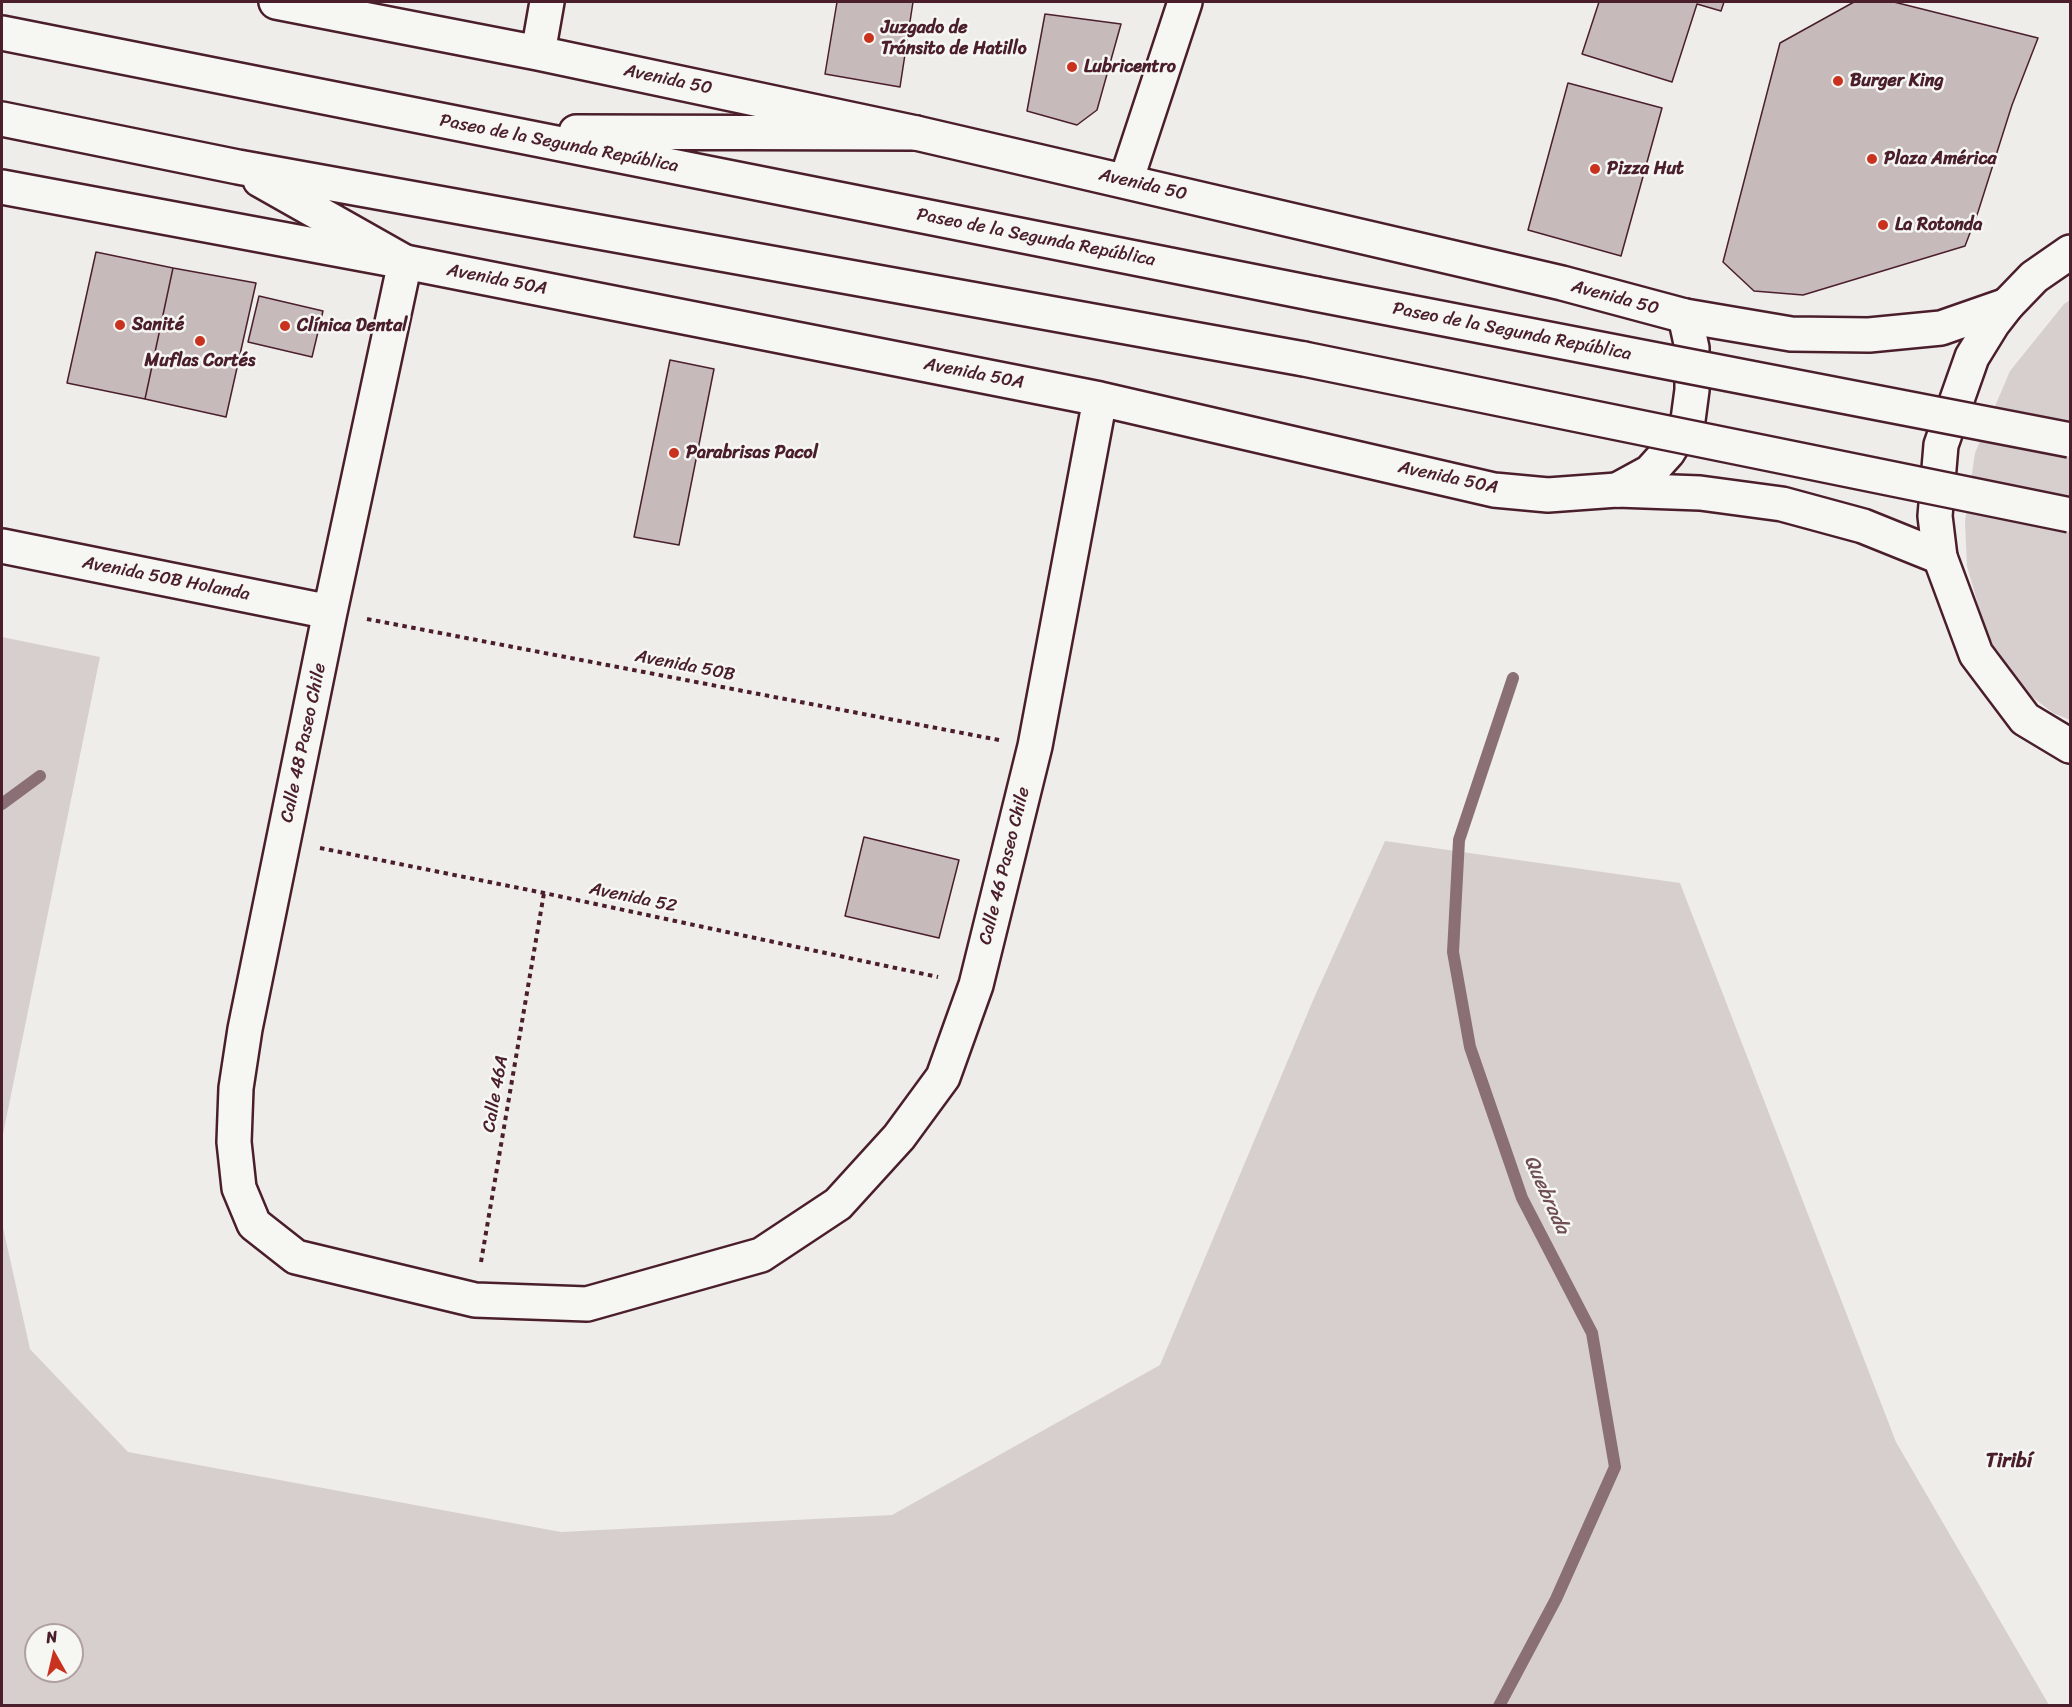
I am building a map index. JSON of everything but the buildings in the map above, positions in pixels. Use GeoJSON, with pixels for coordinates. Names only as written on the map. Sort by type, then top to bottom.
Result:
{"type":"FeatureCollection","features":[{"type":"Feature","properties":{"kind":"main road","name":"Avenida 50"},"geometry":{"type":"LineString","coordinates":[[276,2],[538,52],[916,133],[1562,283],[1685,316],[1791,334],[1869,335],[1941,328],[2007,304]]}},
{"type":"Feature","properties":{"kind":"main road"},"geometry":{"type":"LineString","coordinates":[[538,52],[547,2]]}},
{"type":"Feature","properties":{"kind":"main road"},"geometry":{"type":"LineString","coordinates":[[1126,181],[1185,2]]}},
{"type":"Feature","properties":{"kind":"main road","name":"Paseo de la Segunda República"},"geometry":{"type":"LineString","coordinates":[[2,33],[1316,294],[2070,440]]}},
{"type":"Feature","properties":{"kind":"main road"},"geometry":{"type":"LineString","coordinates":[[2,120],[238,167],[1304,359],[2070,515]]}},
{"type":"Feature","properties":{"kind":"main road"},"geometry":{"type":"LineString","coordinates":[[501,132],[916,133]]}},
{"type":"Feature","properties":{"kind":"main road"},"geometry":{"type":"LineString","coordinates":[[238,167],[405,262]]}},
{"type":"Feature","properties":{"kind":"main road","name":"Avenida 50A"},"geometry":{"type":"LineString","coordinates":[[2,187],[405,262],[1100,399],[1494,490],[1548,495],[1617,490],[1700,493],[1782,504],[1863,526],[1940,557]]}},
{"type":"Feature","properties":{"kind":"main road"},"geometry":{"type":"LineString","coordinates":[[2070,252],[2034,277],[2007,304],[1972,357],[1941,445],[1935,516],[1940,557],[1976,654],[2025,719],[2070,746]]}},
{"type":"Feature","properties":{"kind":"main road","name":"Calle 48 Paseo Chile"},"geometry":{"type":"LineString","coordinates":[[254,1224],[238,1188],[234,1142],[236,1088],[245,1029],[330,612],[405,262]]}},
{"type":"Feature","properties":{"kind":"main road"},"geometry":{"type":"LineString","coordinates":[[1617,490],[1650,472],[1668,452],[1688,420],[1692,390],[1692,348],[1685,316]]}},
{"type":"Feature","properties":{"kind":"main road","name":"Calle 46 Paseo Chile"},"geometry":{"type":"LineString","coordinates":[[254,1224],[296,1257],[475,1300],[587,1304],[761,1255],[838,1204],[899,1137],[943,1077],[976,985],[1035,746],[1100,399]]}},
{"type":"Feature","properties":{"kind":"main road","name":"Avenida 50B Holanda"},"geometry":{"type":"LineString","coordinates":[[2,546],[330,612]]}},
{"type":"Feature","properties":{"kind":"path","name":"Avenida 50B"},"geometry":{"type":"LineString","coordinates":[[330,612],[1035,746]]}},
{"type":"Feature","properties":{"kind":"path","name":"Avenida 52"},"geometry":{"type":"LineString","coordinates":[[284,841],[544,893],[976,985]]}},
{"type":"Feature","properties":{"kind":"path","name":"Calle 46A"},"geometry":{"type":"LineString","coordinates":[[475,1300],[544,893]]}},
{"type":"Feature","properties":{"kind":"shaded area"},"geometry":{"type":"Polygon","coordinates":[[[2070,300],[2070,720],[2053,713],[2008,678],[1984,625],[1967,566],[1965,522],[1975,453],[2010,371],[2064,304],[2070,300]]]}},
{"type":"Feature","properties":{"kind":"shaded area"},"geometry":{"type":"Polygon","coordinates":[[[2,637],[100,657],[2,1139],[2,637]]]}},
{"type":"Feature","properties":{"kind":"shaded area"},"geometry":{"type":"Polygon","coordinates":[[[1385,841],[1680,883],[1896,1442],[2049,1705],[2,1705],[2,1223],[30,1349],[128,1452],[561,1532],[892,1515],[1160,1365],[1314,998],[1385,841]]]}},
{"type":"Feature","properties":{"kind":"waterway","name":"Quebrada"},"geometry":{"type":"LineString","coordinates":[[1499,1706],[1556,1599],[1615,1467],[1592,1333],[1522,1198],[1470,1047],[1453,952],[1459,840],[1513,678]]}},
{"type":"Feature","properties":{"kind":"waterway","name":"Quebrada"},"geometry":{"type":"LineString","coordinates":[[2,804],[40,776]]}},
{"type":"Feature","properties":{"kind":"place","name":"Juzgado de Tránsito de Hatillo"},"geometry":{"type":"Point","coordinates":[869,38]}},
{"type":"Feature","properties":{"kind":"place","name":"Lubricentro"},"geometry":{"type":"Point","coordinates":[1072,67]}},
{"type":"Feature","properties":{"kind":"place","name":"Burger King"},"geometry":{"type":"Point","coordinates":[1838,81]}},
{"type":"Feature","properties":{"kind":"place","name":"Plaza América"},"geometry":{"type":"Point","coordinates":[1872,159]}},
{"type":"Feature","properties":{"kind":"place","name":"Pizza Hut"},"geometry":{"type":"Point","coordinates":[1595,169]}},
{"type":"Feature","properties":{"kind":"place","name":"La Rotonda"},"geometry":{"type":"Point","coordinates":[1883,225]}},
{"type":"Feature","properties":{"kind":"place","name":"Sanité"},"geometry":{"type":"Point","coordinates":[120,325]}},
{"type":"Feature","properties":{"kind":"place","name":"Clínica Dental"},"geometry":{"type":"Point","coordinates":[285,326]}},
{"type":"Feature","properties":{"kind":"place","name":"Muflas Cortés"},"geometry":{"type":"Point","coordinates":[200,341]}},
{"type":"Feature","properties":{"kind":"place","name":"Parabrisas Pacol"},"geometry":{"type":"Point","coordinates":[674,453]}},
{"type":"Feature","properties":{"kind":"district","name":"Tiribí"},"geometry":{"type":"Point","coordinates":[2009,1462]}}]}
